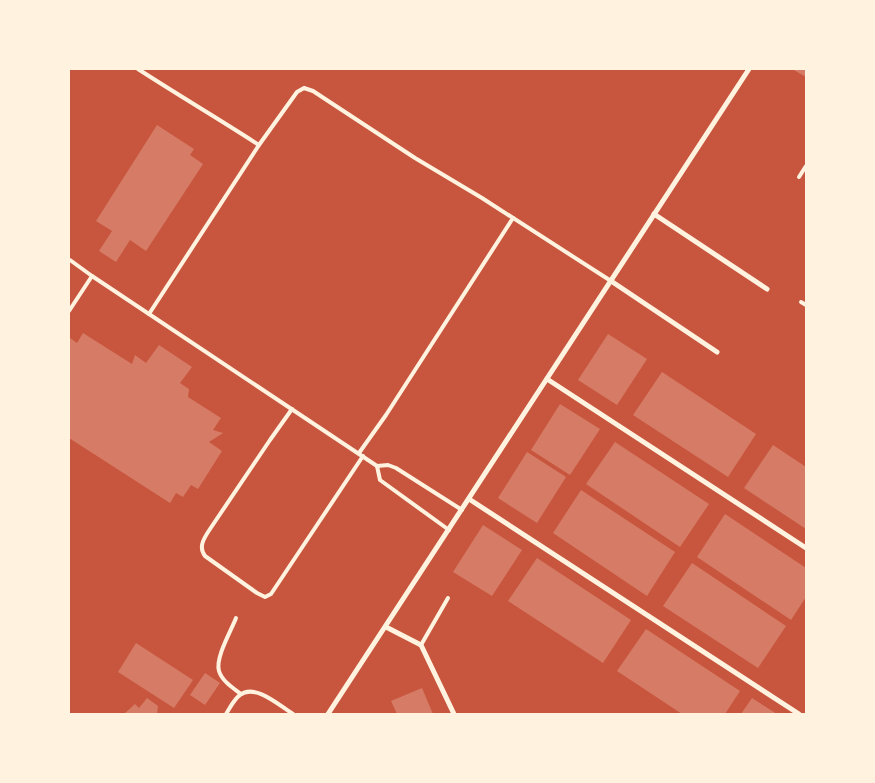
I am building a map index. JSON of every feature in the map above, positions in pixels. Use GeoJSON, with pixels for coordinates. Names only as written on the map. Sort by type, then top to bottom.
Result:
{"type":"FeatureCollection","features":[{"type":"Feature","properties":{"kind":"street"},"geometry":{"type":"LineString","coordinates":[[328,714],[749,69]]}},
{"type":"Feature","properties":{"kind":"street"},"geometry":{"type":"LineString","coordinates":[[654,214],[767,289]]}},
{"type":"Feature","properties":{"kind":"street"},"geometry":{"type":"LineString","coordinates":[[611,281],[717,352]]}},
{"type":"Feature","properties":{"kind":"street"},"geometry":{"type":"LineString","coordinates":[[547,379],[806,548]]}},
{"type":"Feature","properties":{"kind":"street"},"geometry":{"type":"LineString","coordinates":[[469,499],[799,714]]}},
{"type":"Feature","properties":{"kind":"street"},"geometry":{"type":"LineString","coordinates":[[386,627],[421,645],[454,714]]}},
{"type":"Feature","properties":{"kind":"lane"},"geometry":{"type":"LineString","coordinates":[[138,69],[259,145]]}},
{"type":"Feature","properties":{"kind":"lane"},"geometry":{"type":"LineString","coordinates":[[149,314],[259,145],[296,92],[304,88],[313,91],[415,158],[611,281]]}},
{"type":"Feature","properties":{"kind":"lane"},"geometry":{"type":"LineString","coordinates":[[799,177],[806,166]]}},
{"type":"Feature","properties":{"kind":"lane"},"geometry":{"type":"LineString","coordinates":[[292,409],[210,529],[202,547],[202,553],[205,556],[257,593],[265,596],[271,594],[319,523],[513,218]]}},
{"type":"Feature","properties":{"kind":"lane"},"geometry":{"type":"LineString","coordinates":[[70,260],[377,466],[388,465],[396,468],[462,510]]}},
{"type":"Feature","properties":{"kind":"lane"},"geometry":{"type":"LineString","coordinates":[[69,311],[92,276]]}},
{"type":"Feature","properties":{"kind":"lane"},"geometry":{"type":"LineString","coordinates":[[801,302],[806,305]]}},
{"type":"Feature","properties":{"kind":"lane"},"geometry":{"type":"LineString","coordinates":[[377,466],[380,480],[449,530]]}},
{"type":"Feature","properties":{"kind":"lane"},"geometry":{"type":"LineString","coordinates":[[421,645],[448,598]]}},
{"type":"Feature","properties":{"kind":"lane"},"geometry":{"type":"LineString","coordinates":[[236,618],[218,660],[219,670],[224,680],[240,694]]}},
{"type":"Feature","properties":{"kind":"lane"},"geometry":{"type":"LineString","coordinates":[[226,714],[240,694],[248,691],[258,692],[293,714]]}},
{"type":"Feature","properties":{"kind":"building"},"geometry":{"type":"Polygon","coordinates":[[[792,69],[806,69],[806,77],[792,69]]]}},
{"type":"Feature","properties":{"kind":"building"},"geometry":{"type":"Polygon","coordinates":[[[157,125],[194,149],[190,155],[203,164],[146,251],[130,240],[116,262],[99,251],[112,231],[96,221],[157,125]]]}},
{"type":"Feature","properties":{"kind":"building"},"geometry":{"type":"Polygon","coordinates":[[[83,333],[132,364],[135,355],[146,363],[159,345],[192,367],[180,383],[189,389],[188,397],[221,418],[213,430],[223,433],[209,442],[222,451],[198,489],[191,485],[183,497],[176,493],[170,503],[69,438],[69,340],[70,338],[77,343],[83,333]]]}},
{"type":"Feature","properties":{"kind":"building"},"geometry":{"type":"Polygon","coordinates":[[[608,334],[647,359],[617,405],[578,380],[608,334]]]}},
{"type":"Feature","properties":{"kind":"building"},"geometry":{"type":"Polygon","coordinates":[[[662,372],[756,434],[728,477],[633,415],[662,372]]]}},
{"type":"Feature","properties":{"kind":"building"},"geometry":{"type":"Polygon","coordinates":[[[560,404],[600,429],[570,475],[531,450],[560,404]]]}},
{"type":"Feature","properties":{"kind":"building"},"geometry":{"type":"Polygon","coordinates":[[[615,442],[709,504],[680,547],[586,484],[615,442]]]}},
{"type":"Feature","properties":{"kind":"building"},"geometry":{"type":"Polygon","coordinates":[[[773,445],[806,467],[806,529],[744,488],[773,445]]]}},
{"type":"Feature","properties":{"kind":"building"},"geometry":{"type":"Polygon","coordinates":[[[527,452],[566,477],[537,523],[498,498],[527,452]]]}},
{"type":"Feature","properties":{"kind":"building"},"geometry":{"type":"Polygon","coordinates":[[[581,490],[675,552],[647,596],[553,533],[581,490]]]}},
{"type":"Feature","properties":{"kind":"building"},"geometry":{"type":"Polygon","coordinates":[[[725,514],[806,568],[806,597],[791,620],[697,557],[725,514]]]}},
{"type":"Feature","properties":{"kind":"building"},"geometry":{"type":"Polygon","coordinates":[[[483,525],[522,550],[492,596],[453,572],[483,525]]]}},
{"type":"Feature","properties":{"kind":"building"},"geometry":{"type":"Polygon","coordinates":[[[537,558],[631,620],[603,663],[508,601],[537,558]]]}},
{"type":"Feature","properties":{"kind":"building"},"geometry":{"type":"Polygon","coordinates":[[[692,563],[786,626],[758,668],[663,606],[692,563]]]}},
{"type":"Feature","properties":{"kind":"building"},"geometry":{"type":"Polygon","coordinates":[[[646,629],[740,691],[725,714],[682,714],[617,671],[646,629]]]}},
{"type":"Feature","properties":{"kind":"building"},"geometry":{"type":"Polygon","coordinates":[[[136,643],[193,680],[174,708],[118,672],[136,643]]]}},
{"type":"Feature","properties":{"kind":"building"},"geometry":{"type":"Polygon","coordinates":[[[205,673],[220,683],[205,705],[190,695],[205,673]]]}},
{"type":"Feature","properties":{"kind":"building"},"geometry":{"type":"Polygon","coordinates":[[[422,688],[433,714],[397,714],[391,701],[422,688]]]}},
{"type":"Feature","properties":{"kind":"building"},"geometry":{"type":"Polygon","coordinates":[[[147,698],[158,706],[157,714],[124,714],[135,704],[139,708],[147,698]]]}},
{"type":"Feature","properties":{"kind":"building"},"geometry":{"type":"Polygon","coordinates":[[[752,698],[777,714],[741,714],[752,698]]]}}]}
